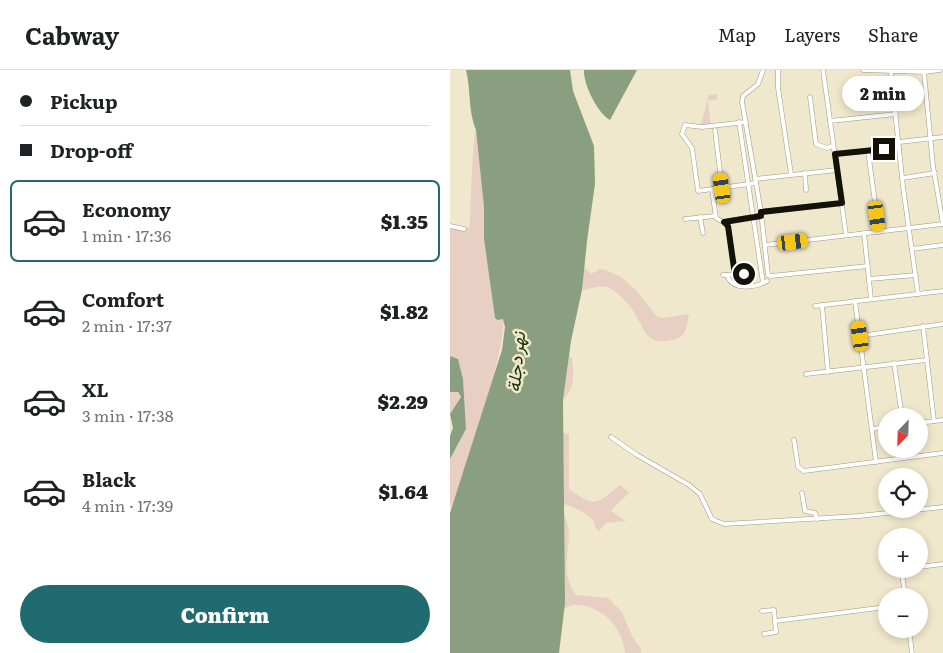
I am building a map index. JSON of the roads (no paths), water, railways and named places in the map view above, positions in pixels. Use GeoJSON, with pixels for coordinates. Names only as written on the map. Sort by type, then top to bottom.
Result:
{"type":"FeatureCollection","features":[{"type":"Feature","properties":{"kind":"street"},"geometry":{"type":"LineString","coordinates":[[763,70],[758,84],[742,98],[761,214],[768,275],[868,266]]}},
{"type":"Feature","properties":{"kind":"street"},"geometry":{"type":"LineString","coordinates":[[778,70],[778,88],[791,174]]}},
{"type":"Feature","properties":{"kind":"street"},"geometry":{"type":"LineString","coordinates":[[823,70],[846,235]]}},
{"type":"Feature","properties":{"kind":"street"},"geometry":{"type":"LineString","coordinates":[[863,70],[891,72],[940,70]]}},
{"type":"Feature","properties":{"kind":"street"},"geometry":{"type":"LineString","coordinates":[[891,72],[902,178],[918,294]]}},
{"type":"Feature","properties":{"kind":"street"},"geometry":{"type":"LineString","coordinates":[[765,246],[943,224],[930,138],[924,72]]}},
{"type":"Feature","properties":{"kind":"street"},"geometry":{"type":"LineString","coordinates":[[810,98],[816,144],[827,148],[833,146]]}},
{"type":"Feature","properties":{"kind":"street"},"geometry":{"type":"LineString","coordinates":[[830,121],[896,114]]}},
{"type":"Feature","properties":{"kind":"street"},"geometry":{"type":"LineString","coordinates":[[740,122],[753,217],[765,282],[738,286],[731,283],[725,275],[744,274]]}},
{"type":"Feature","properties":{"kind":"street"},"geometry":{"type":"LineString","coordinates":[[746,122],[685,126],[682,128],[683,136],[692,149],[698,191],[748,184],[791,174],[837,170]]}},
{"type":"Feature","properties":{"kind":"street"},"geometry":{"type":"LineString","coordinates":[[715,130],[722,188]]}},
{"type":"Feature","properties":{"kind":"street"},"geometry":{"type":"LineString","coordinates":[[899,142],[943,137]]}},
{"type":"Feature","properties":{"kind":"street"},"geometry":{"type":"LineString","coordinates":[[835,154],[899,148]]}},
{"type":"Feature","properties":{"kind":"street"},"geometry":{"type":"LineString","coordinates":[[868,151],[879,232]]}},
{"type":"Feature","properties":{"kind":"street"},"geometry":{"type":"LineString","coordinates":[[805,173],[806,190]]}},
{"type":"Feature","properties":{"kind":"street"},"geometry":{"type":"LineString","coordinates":[[902,178],[935,174]]}},
{"type":"Feature","properties":{"kind":"street"},"geometry":{"type":"LineString","coordinates":[[712,190],[715,216],[717,220],[724,222],[761,214],[842,203]]}},
{"type":"Feature","properties":{"kind":"street"},"geometry":{"type":"LineString","coordinates":[[937,191],[943,191]]}},
{"type":"Feature","properties":{"kind":"street"},"geometry":{"type":"LineString","coordinates":[[685,219],[715,216]]}},
{"type":"Feature","properties":{"kind":"street"},"geometry":{"type":"LineString","coordinates":[[700,217],[703,233]]}},
{"type":"Feature","properties":{"kind":"street"},"geometry":{"type":"LineString","coordinates":[[724,222],[728,226],[735,275]]}},
{"type":"Feature","properties":{"kind":"street"},"geometry":{"type":"LineString","coordinates":[[450,226],[464,229]]}},
{"type":"Feature","properties":{"kind":"street"},"geometry":{"type":"LineString","coordinates":[[864,233],[871,299]]}},
{"type":"Feature","properties":{"kind":"street"},"geometry":{"type":"LineString","coordinates":[[912,249],[943,246]]}},
{"type":"Feature","properties":{"kind":"street"},"geometry":{"type":"LineString","coordinates":[[869,279],[916,275]]}},
{"type":"Feature","properties":{"kind":"street"},"geometry":{"type":"LineString","coordinates":[[815,306],[943,291]]}},
{"type":"Feature","properties":{"kind":"street"},"geometry":{"type":"LineString","coordinates":[[855,301],[876,462]]}},
{"type":"Feature","properties":{"kind":"street"},"geometry":{"type":"LineString","coordinates":[[822,305],[828,372]]}},
{"type":"Feature","properties":{"kind":"street"},"geometry":{"type":"LineString","coordinates":[[860,336],[943,324]]}},
{"type":"Feature","properties":{"kind":"street"},"geometry":{"type":"LineString","coordinates":[[923,326],[934,421]]}},
{"type":"Feature","properties":{"kind":"street"},"geometry":{"type":"LineString","coordinates":[[806,374],[927,360]]}},
{"type":"Feature","properties":{"kind":"street"},"geometry":{"type":"LineString","coordinates":[[894,363],[901,408]]}},
{"type":"Feature","properties":{"kind":"street"},"geometry":{"type":"LineString","coordinates":[[928,422],[943,420]]}},
{"type":"Feature","properties":{"kind":"street"},"geometry":{"type":"LineString","coordinates":[[872,428],[878,428]]}},
{"type":"Feature","properties":{"kind":"street"},"geometry":{"type":"LineString","coordinates":[[611,437],[637,456],[689,485],[700,494],[716,522],[724,524],[817,519],[943,507]]}},
{"type":"Feature","properties":{"kind":"street"},"geometry":{"type":"LineString","coordinates":[[794,440],[798,467],[804,471],[943,453]]}},
{"type":"Feature","properties":{"kind":"street"},"geometry":{"type":"LineString","coordinates":[[802,493],[805,511],[815,514],[817,519]]}},
{"type":"Feature","properties":{"kind":"street"},"geometry":{"type":"LineString","coordinates":[[928,566],[943,564]]}},
{"type":"Feature","properties":{"kind":"street"},"geometry":{"type":"LineString","coordinates":[[776,621],[878,608]]}},
{"type":"Feature","properties":{"kind":"street"},"geometry":{"type":"LineString","coordinates":[[762,611],[774,610],[776,621],[776,632],[764,634]]}},
{"type":"Feature","properties":{"kind":"street"},"geometry":{"type":"LineString","coordinates":[[910,638],[912,653]]}},
{"type":"Feature","properties":{"kind":"water","name":"نهر دجلة"},"geometry":{"type":"Polygon","coordinates":[[[466,70],[570,70],[573,91],[594,146],[595,184],[582,290],[571,341],[563,400],[565,603],[559,653],[450,653],[450,513],[502,350],[505,327],[503,319],[497,320],[495,318],[484,239],[484,207],[476,130],[473,123],[466,70]]]}},
{"type":"Feature","properties":{"kind":"water"},"geometry":{"type":"Polygon","coordinates":[[[584,70],[637,70],[610,120],[605,117],[592,98],[584,76],[584,70]]]}},
{"type":"Feature","properties":{"kind":"water"},"geometry":{"type":"Polygon","coordinates":[[[450,356],[458,359],[463,379],[466,429],[450,459],[450,436],[453,428],[450,414],[461,397],[458,392],[450,392],[450,356]]]}}]}
